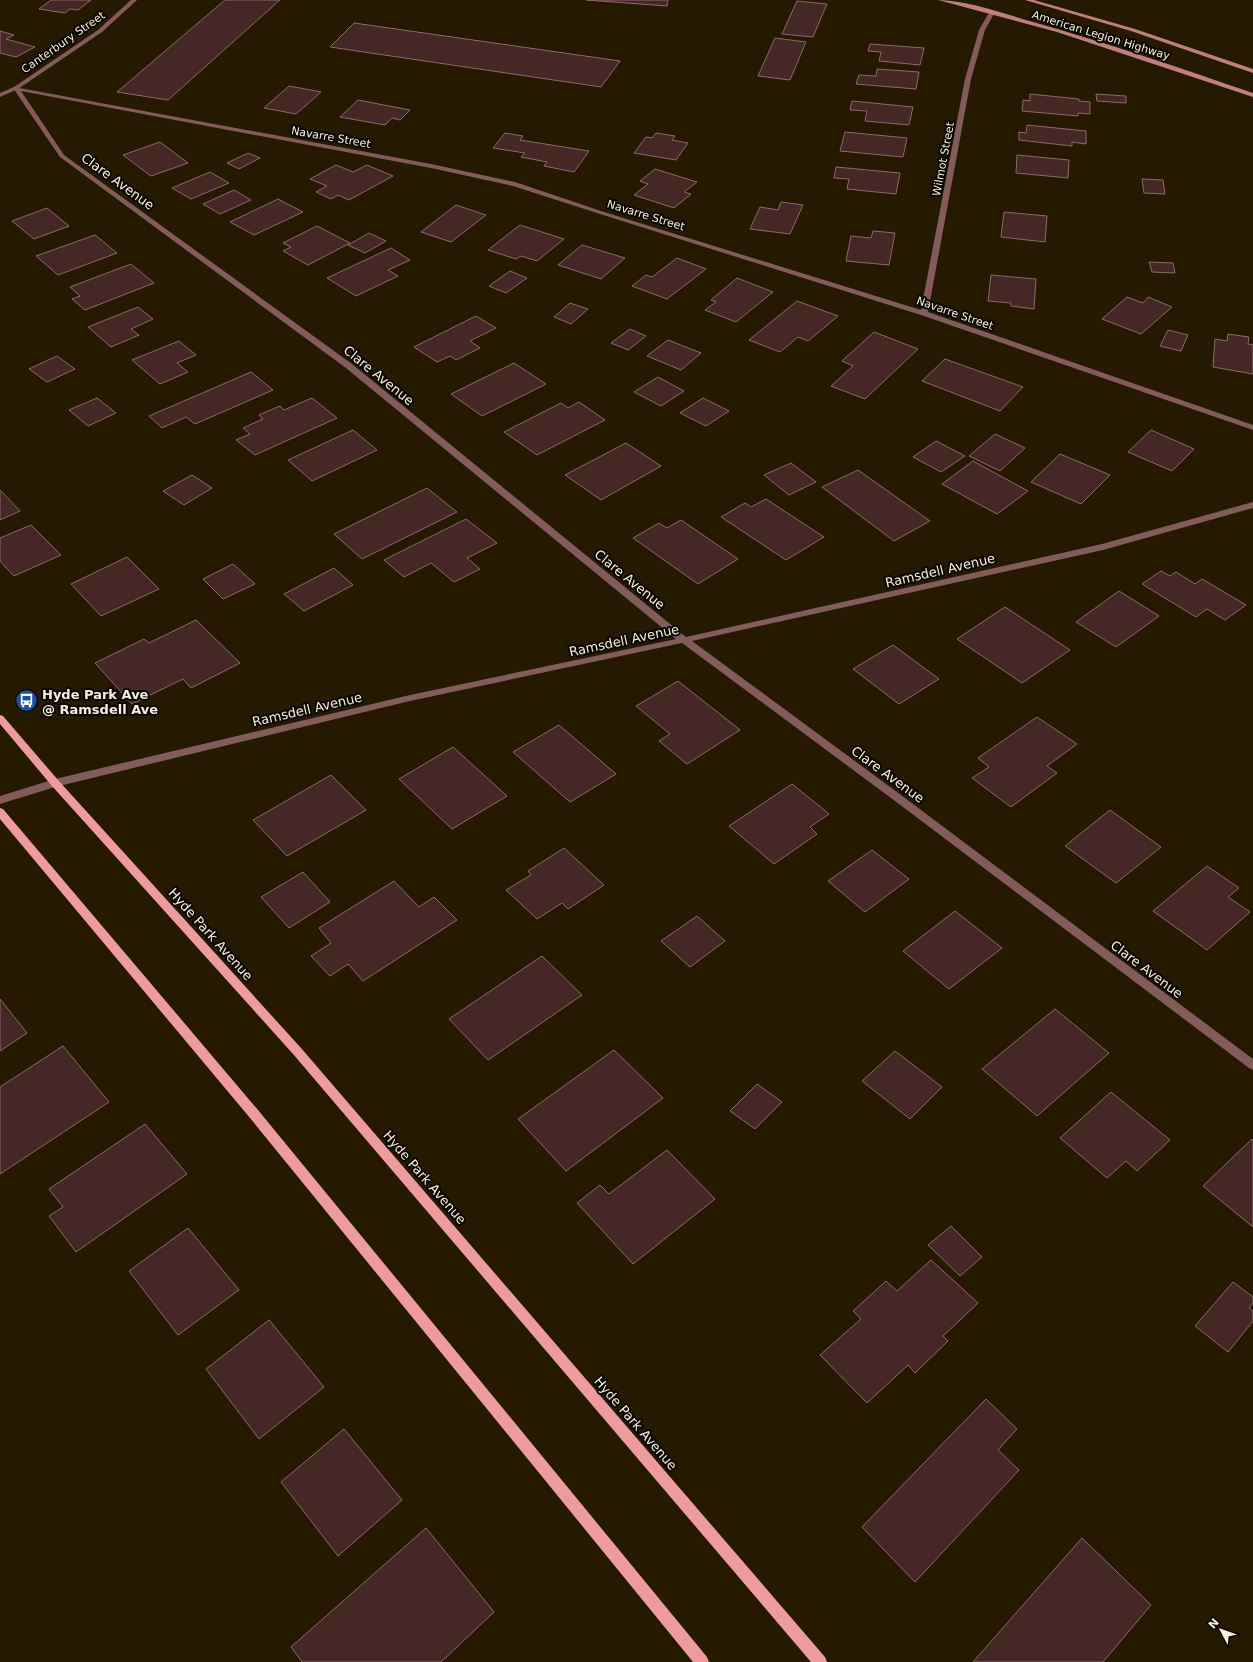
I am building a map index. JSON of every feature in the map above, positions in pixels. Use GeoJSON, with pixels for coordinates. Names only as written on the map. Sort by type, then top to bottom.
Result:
{"type":"FeatureCollection","features":[{"type":"Feature","properties":{"kind":"main road","name":"American Legion Highway"},"geometry":{"type":"LineString","coordinates":[[940,0],[992,12],[1133,54],[1253,95]]}},
{"type":"Feature","properties":{"kind":"main road","name":"American Legion Highway"},"geometry":{"type":"LineString","coordinates":[[1028,0],[1133,30],[1253,71]]}},
{"type":"Feature","properties":{"kind":"main road","name":"Hyde Park Avenue"},"geometry":{"type":"LineString","coordinates":[[0,718],[54,783],[297,1051],[820,1662]]}},
{"type":"Feature","properties":{"kind":"main road"},"geometry":{"type":"LineString","coordinates":[[0,812],[249,1107],[702,1662]]}},
{"type":"Feature","properties":{"kind":"street","name":"Canterbury Street"},"geometry":{"type":"LineString","coordinates":[[0,95],[16,88],[100,31],[134,0]]}},
{"type":"Feature","properties":{"kind":"street","name":"Wilmot Street"},"geometry":{"type":"LineString","coordinates":[[924,313],[968,79],[982,30],[992,12]]}},
{"type":"Feature","properties":{"kind":"street","name":"Navarre Street"},"geometry":{"type":"LineString","coordinates":[[16,88],[431,166],[515,184],[602,213],[924,313],[1253,428]]}},
{"type":"Feature","properties":{"kind":"street","name":"Clare Avenue"},"geometry":{"type":"LineString","coordinates":[[16,88],[62,156],[349,366],[684,640],[902,801],[1253,1065]]}},
{"type":"Feature","properties":{"kind":"street","name":"Ramsdell Avenue"},"geometry":{"type":"LineString","coordinates":[[0,800],[54,783],[410,698],[684,640],[1103,546],[1253,505]]}},
{"type":"Feature","properties":{"kind":"building"},"geometry":{"type":"Polygon","coordinates":[[[51,0],[91,0],[78,10],[70,9],[65,13],[39,9],[51,0]]]}},
{"type":"Feature","properties":{"kind":"building"},"geometry":{"type":"Polygon","coordinates":[[[225,0],[280,0],[168,100],[117,92],[225,0]]]}},
{"type":"Feature","properties":{"kind":"building"},"geometry":{"type":"Polygon","coordinates":[[[586,0],[668,0],[667,6],[586,0]]]}},
{"type":"Feature","properties":{"kind":"building"},"geometry":{"type":"Polygon","coordinates":[[[797,1],[827,4],[813,37],[782,34],[797,1]]]}},
{"type":"Feature","properties":{"kind":"building"},"geometry":{"type":"Polygon","coordinates":[[[354,23],[620,61],[601,87],[330,47],[354,23]]]}},
{"type":"Feature","properties":{"kind":"building"},"geometry":{"type":"Polygon","coordinates":[[[0,31],[14,35],[6,39],[35,47],[16,57],[0,53],[0,31]]]}},
{"type":"Feature","properties":{"kind":"building"},"geometry":{"type":"Polygon","coordinates":[[[775,38],[806,42],[790,80],[758,76],[775,38]]]}},
{"type":"Feature","properties":{"kind":"building"},"geometry":{"type":"Polygon","coordinates":[[[870,44],[924,48],[920,65],[879,61],[881,52],[868,51],[870,44]]]}},
{"type":"Feature","properties":{"kind":"building"},"geometry":{"type":"Polygon","coordinates":[[[877,69],[919,72],[916,89],[856,84],[859,75],[876,76],[877,69]]]}},
{"type":"Feature","properties":{"kind":"building"},"geometry":{"type":"Polygon","coordinates":[[[289,86],[321,92],[296,114],[264,108],[289,86]]]}},
{"type":"Feature","properties":{"kind":"building"},"geometry":{"type":"Polygon","coordinates":[[[1030,94],[1079,99],[1079,101],[1090,102],[1090,114],[1078,113],[1078,116],[1022,111],[1023,100],[1030,101],[1030,94]]]}},
{"type":"Feature","properties":{"kind":"building"},"geometry":{"type":"Polygon","coordinates":[[[1096,94],[1126,96],[1126,103],[1097,101],[1096,94]]]}},
{"type":"Feature","properties":{"kind":"building"},"geometry":{"type":"Polygon","coordinates":[[[358,100],[410,110],[400,120],[392,118],[385,125],[340,117],[358,100]]]}},
{"type":"Feature","properties":{"kind":"building"},"geometry":{"type":"Polygon","coordinates":[[[852,101],[913,107],[909,125],[865,121],[867,111],[850,110],[852,101]]]}},
{"type":"Feature","properties":{"kind":"building"},"geometry":{"type":"Polygon","coordinates":[[[1027,125],[1086,131],[1086,144],[1072,142],[1072,146],[1019,140],[1019,132],[1026,133],[1027,125]]]}},
{"type":"Feature","properties":{"kind":"building"},"geometry":{"type":"Polygon","coordinates":[[[845,132],[907,138],[903,157],[840,151],[845,132]]]}},
{"type":"Feature","properties":{"kind":"building"},"geometry":{"type":"Polygon","coordinates":[[[505,133],[523,136],[520,140],[589,151],[574,172],[544,166],[547,162],[521,157],[525,153],[493,148],[505,133]]]}},
{"type":"Feature","properties":{"kind":"building"},"geometry":{"type":"Polygon","coordinates":[[[656,133],[675,136],[672,140],[688,143],[676,160],[634,153],[646,137],[652,138],[656,133]]]}},
{"type":"Feature","properties":{"kind":"building"},"geometry":{"type":"Polygon","coordinates":[[[160,142],[188,163],[151,176],[123,155],[160,142]]]}},
{"type":"Feature","properties":{"kind":"building"},"geometry":{"type":"Polygon","coordinates":[[[248,153],[260,158],[239,169],[227,163],[248,153]]]}},
{"type":"Feature","properties":{"kind":"building"},"geometry":{"type":"Polygon","coordinates":[[[1017,155],[1069,160],[1068,178],[1016,173],[1017,155]]]}},
{"type":"Feature","properties":{"kind":"building"},"geometry":{"type":"Polygon","coordinates":[[[336,165],[353,172],[367,165],[393,176],[349,200],[338,195],[331,199],[316,192],[327,186],[310,179],[336,165]]]}},
{"type":"Feature","properties":{"kind":"building"},"geometry":{"type":"Polygon","coordinates":[[[836,167],[900,173],[896,194],[847,189],[849,179],[834,178],[836,167]]]}},
{"type":"Feature","properties":{"kind":"building"},"geometry":{"type":"Polygon","coordinates":[[[655,169],[697,182],[684,192],[691,194],[674,208],[634,195],[648,184],[640,181],[655,169]]]}},
{"type":"Feature","properties":{"kind":"building"},"geometry":{"type":"Polygon","coordinates":[[[210,172],[229,183],[191,199],[172,188],[210,172]]]}},
{"type":"Feature","properties":{"kind":"building"},"geometry":{"type":"Polygon","coordinates":[[[1142,179],[1163,180],[1165,194],[1144,193],[1142,179]]]}},
{"type":"Feature","properties":{"kind":"building"},"geometry":{"type":"Polygon","coordinates":[[[234,190],[251,200],[220,214],[203,204],[234,190]]]}},
{"type":"Feature","properties":{"kind":"building"},"geometry":{"type":"Polygon","coordinates":[[[278,199],[303,212],[254,235],[230,222],[278,199]]]}},
{"type":"Feature","properties":{"kind":"building"},"geometry":{"type":"Polygon","coordinates":[[[781,202],[803,205],[790,234],[750,229],[760,207],[778,210],[781,202]]]}},
{"type":"Feature","properties":{"kind":"building"},"geometry":{"type":"Polygon","coordinates":[[[456,205],[486,215],[451,242],[421,232],[456,205]]]}},
{"type":"Feature","properties":{"kind":"building"},"geometry":{"type":"Polygon","coordinates":[[[47,208],[69,226],[34,239],[12,221],[47,208]]]}},
{"type":"Feature","properties":{"kind":"building"},"geometry":{"type":"Polygon","coordinates":[[[1004,212],[1047,216],[1045,242],[1001,237],[1004,212]]]}},
{"type":"Feature","properties":{"kind":"building"},"geometry":{"type":"Polygon","coordinates":[[[520,225],[564,239],[537,261],[521,256],[516,259],[488,250],[520,225]]]}},
{"type":"Feature","properties":{"kind":"building"},"geometry":{"type":"Polygon","coordinates":[[[317,226],[350,243],[308,265],[283,251],[291,247],[283,243],[317,226]]]}},
{"type":"Feature","properties":{"kind":"building"},"geometry":{"type":"Polygon","coordinates":[[[873,231],[895,233],[889,265],[846,261],[851,236],[871,238],[873,231]]]}},
{"type":"Feature","properties":{"kind":"building"},"geometry":{"type":"Polygon","coordinates":[[[369,233],[386,241],[365,253],[348,245],[369,233]]]}},
{"type":"Feature","properties":{"kind":"building"},"geometry":{"type":"Polygon","coordinates":[[[95,235],[117,253],[58,275],[36,256],[95,235]]]}},
{"type":"Feature","properties":{"kind":"building"},"geometry":{"type":"Polygon","coordinates":[[[582,245],[625,258],[601,279],[558,265],[582,245]]]}},
{"type":"Feature","properties":{"kind":"building"},"geometry":{"type":"Polygon","coordinates":[[[391,248],[410,260],[388,270],[398,276],[356,296],[327,278],[391,248]]]}},
{"type":"Feature","properties":{"kind":"building"},"geometry":{"type":"Polygon","coordinates":[[[677,258],[706,269],[667,299],[632,286],[646,275],[652,277],[677,258]]]}},
{"type":"Feature","properties":{"kind":"building"},"geometry":{"type":"Polygon","coordinates":[[[1149,262],[1173,263],[1175,273],[1152,272],[1149,262]]]}},
{"type":"Feature","properties":{"kind":"building"},"geometry":{"type":"Polygon","coordinates":[[[131,264],[154,283],[85,310],[72,299],[80,296],[70,287],[131,264]]]}},
{"type":"Feature","properties":{"kind":"building"},"geometry":{"type":"Polygon","coordinates":[[[510,271],[527,278],[506,293],[489,286],[510,271]]]}},
{"type":"Feature","properties":{"kind":"building"},"geometry":{"type":"Polygon","coordinates":[[[991,275],[1036,279],[1034,309],[1011,306],[1011,303],[988,301],[991,275]]]}},
{"type":"Feature","properties":{"kind":"building"},"geometry":{"type":"Polygon","coordinates":[[[737,278],[773,292],[736,322],[705,310],[716,302],[711,300],[737,278]]]}},
{"type":"Feature","properties":{"kind":"building"},"geometry":{"type":"Polygon","coordinates":[[[1127,297],[1143,303],[1148,297],[1172,307],[1141,334],[1102,319],[1127,297]]]}},
{"type":"Feature","properties":{"kind":"building"},"geometry":{"type":"Polygon","coordinates":[[[797,301],[838,316],[808,341],[798,337],[780,352],[749,340],[797,301]]]}},
{"type":"Feature","properties":{"kind":"building"},"geometry":{"type":"Polygon","coordinates":[[[570,303],[588,309],[571,324],[554,317],[570,303]]]}},
{"type":"Feature","properties":{"kind":"building"},"geometry":{"type":"Polygon","coordinates":[[[138,307],[153,319],[131,329],[139,335],[111,347],[88,327],[138,307]]]}},
{"type":"Feature","properties":{"kind":"building"},"geometry":{"type":"Polygon","coordinates":[[[476,316],[496,328],[470,341],[480,348],[456,360],[450,356],[437,362],[414,347],[476,316]]]}},
{"type":"Feature","properties":{"kind":"building"},"geometry":{"type":"Polygon","coordinates":[[[630,329],[646,336],[628,350],[611,343],[630,329]]]}},
{"type":"Feature","properties":{"kind":"building"},"geometry":{"type":"Polygon","coordinates":[[[1168,330],[1188,335],[1181,351],[1160,346],[1168,330]]]}},
{"type":"Feature","properties":{"kind":"building"},"geometry":{"type":"Polygon","coordinates":[[[874,332],[918,349],[865,399],[831,386],[853,366],[842,361],[874,332]]]}},
{"type":"Feature","properties":{"kind":"building"},"geometry":{"type":"Polygon","coordinates":[[[1228,334],[1249,337],[1248,344],[1253,345],[1253,374],[1213,367],[1215,339],[1227,341],[1228,334]]]}},
{"type":"Feature","properties":{"kind":"building"},"geometry":{"type":"Polygon","coordinates":[[[668,340],[701,353],[681,370],[647,356],[668,340]]]}},
{"type":"Feature","properties":{"kind":"building"},"geometry":{"type":"Polygon","coordinates":[[[179,341],[196,355],[177,363],[188,372],[160,384],[132,360],[179,341]]]}},
{"type":"Feature","properties":{"kind":"building"},"geometry":{"type":"Polygon","coordinates":[[[57,356],[75,369],[47,382],[29,369],[57,356]]]}},
{"type":"Feature","properties":{"kind":"building"},"geometry":{"type":"Polygon","coordinates":[[[945,359],[1023,387],[1000,411],[922,381],[945,359]]]}},
{"type":"Feature","properties":{"kind":"building"},"geometry":{"type":"Polygon","coordinates":[[[514,363],[546,384],[482,416],[451,394],[514,363]]]}},
{"type":"Feature","properties":{"kind":"building"},"geometry":{"type":"Polygon","coordinates":[[[251,372],[273,390],[195,424],[186,417],[162,428],[149,416],[251,372]]]}},
{"type":"Feature","properties":{"kind":"building"},"geometry":{"type":"Polygon","coordinates":[[[658,377],[684,391],[661,406],[634,392],[658,377]]]}},
{"type":"Feature","properties":{"kind":"building"},"geometry":{"type":"Polygon","coordinates":[[[97,398],[116,413],[88,426],[69,410],[97,398]]]}},
{"type":"Feature","properties":{"kind":"building"},"geometry":{"type":"Polygon","coordinates":[[[312,398],[337,418],[255,455],[236,440],[250,434],[243,428],[263,419],[259,415],[280,406],[284,410],[312,398]]]}},
{"type":"Feature","properties":{"kind":"building"},"geometry":{"type":"Polygon","coordinates":[[[703,398],[729,411],[706,426],[680,413],[703,398]]]}},
{"type":"Feature","properties":{"kind":"building"},"geometry":{"type":"Polygon","coordinates":[[[579,402],[605,420],[537,455],[504,432],[561,403],[568,408],[579,402]]]}},
{"type":"Feature","properties":{"kind":"building"},"geometry":{"type":"Polygon","coordinates":[[[353,430],[377,450],[312,481],[288,460],[353,430]]]}},
{"type":"Feature","properties":{"kind":"building"},"geometry":{"type":"Polygon","coordinates":[[[1151,430],[1194,449],[1172,471],[1128,452],[1151,430]]]}},
{"type":"Feature","properties":{"kind":"building"},"geometry":{"type":"Polygon","coordinates":[[[995,434],[1025,448],[1000,471],[969,456],[995,434]]]}},
{"type":"Feature","properties":{"kind":"building"},"geometry":{"type":"Polygon","coordinates":[[[936,441],[965,456],[941,472],[913,457],[936,441]]]}},
{"type":"Feature","properties":{"kind":"building"},"geometry":{"type":"Polygon","coordinates":[[[626,443],[661,466],[601,500],[565,475],[626,443]]]}},
{"type":"Feature","properties":{"kind":"building"},"geometry":{"type":"Polygon","coordinates":[[[1060,454],[1110,475],[1081,504],[1031,482],[1060,454]]]}},
{"type":"Feature","properties":{"kind":"building"},"geometry":{"type":"Polygon","coordinates":[[[973,461],[1028,491],[997,514],[942,484],[973,461]]]}},
{"type":"Feature","properties":{"kind":"building"},"geometry":{"type":"Polygon","coordinates":[[[791,463],[816,482],[789,495],[764,475],[791,463]]]}},
{"type":"Feature","properties":{"kind":"building"},"geometry":{"type":"Polygon","coordinates":[[[858,470],[930,521],[894,541],[822,487],[858,470]]]}},
{"type":"Feature","properties":{"kind":"building"},"geometry":{"type":"Polygon","coordinates":[[[192,475],[212,488],[184,505],[163,491],[192,475]]]}},
{"type":"Feature","properties":{"kind":"building"},"geometry":{"type":"Polygon","coordinates":[[[427,488],[457,512],[362,559],[334,534],[427,488]]]}},
{"type":"Feature","properties":{"kind":"building"},"geometry":{"type":"Polygon","coordinates":[[[0,490],[20,511],[0,520],[0,490]]]}},
{"type":"Feature","properties":{"kind":"building"},"geometry":{"type":"Polygon","coordinates":[[[766,499],[824,537],[786,560],[721,517],[745,503],[751,507],[766,499]]]}},
{"type":"Feature","properties":{"kind":"building"},"geometry":{"type":"Polygon","coordinates":[[[466,519],[497,543],[467,558],[480,569],[454,582],[431,563],[404,577],[384,560],[466,519]]]}},
{"type":"Feature","properties":{"kind":"building"},"geometry":{"type":"Polygon","coordinates":[[[681,520],[738,559],[698,584],[633,538],[659,523],[667,528],[681,520]]]}},
{"type":"Feature","properties":{"kind":"building"},"geometry":{"type":"Polygon","coordinates":[[[31,525],[61,555],[14,576],[0,561],[0,538],[31,525]]]}},
{"type":"Feature","properties":{"kind":"building"},"geometry":{"type":"Polygon","coordinates":[[[127,557],[159,589],[101,616],[71,584],[127,557]]]}},
{"type":"Feature","properties":{"kind":"building"},"geometry":{"type":"Polygon","coordinates":[[[233,564],[255,584],[223,599],[203,579],[233,564]]]}},
{"type":"Feature","properties":{"kind":"building"},"geometry":{"type":"Polygon","coordinates":[[[334,568],[353,585],[304,611],[284,594],[334,568]]]}},
{"type":"Feature","properties":{"kind":"building"},"geometry":{"type":"Polygon","coordinates":[[[1161,571],[1170,576],[1176,572],[1195,584],[1202,579],[1246,605],[1225,620],[1207,609],[1196,617],[1142,584],[1161,571]]]}},
{"type":"Feature","properties":{"kind":"building"},"geometry":{"type":"Polygon","coordinates":[[[1119,591],[1159,616],[1116,647],[1076,622],[1119,591]]]}},
{"type":"Feature","properties":{"kind":"building"},"geometry":{"type":"Polygon","coordinates":[[[1005,607],[1070,650],[1022,683],[957,639],[1005,607]]]}},
{"type":"Feature","properties":{"kind":"building"},"geometry":{"type":"Polygon","coordinates":[[[196,620],[240,663],[191,688],[183,679],[132,704],[95,663],[144,639],[149,643],[196,620]]]}},
{"type":"Feature","properties":{"kind":"building"},"geometry":{"type":"Polygon","coordinates":[[[893,645],[939,679],[899,704],[853,669],[893,645]]]}},
{"type":"Feature","properties":{"kind":"building"},"geometry":{"type":"Polygon","coordinates":[[[678,681],[740,730],[687,764],[659,741],[670,734],[636,706],[678,681]]]}},
{"type":"Feature","properties":{"kind":"building"},"geometry":{"type":"Polygon","coordinates":[[[1037,717],[1077,744],[1047,766],[1057,773],[1011,807],[972,778],[989,767],[978,758],[1037,717]]]}},
{"type":"Feature","properties":{"kind":"building"},"geometry":{"type":"Polygon","coordinates":[[[559,725],[616,774],[570,802],[513,752],[559,725]]]}},
{"type":"Feature","properties":{"kind":"building"},"geometry":{"type":"Polygon","coordinates":[[[453,747],[507,796],[452,829],[399,779],[453,747]]]}},
{"type":"Feature","properties":{"kind":"building"},"geometry":{"type":"Polygon","coordinates":[[[331,775],[366,810],[287,856],[253,820],[331,775]]]}},
{"type":"Feature","properties":{"kind":"building"},"geometry":{"type":"Polygon","coordinates":[[[792,784],[829,814],[810,827],[817,834],[774,864],[729,826],[792,784]]]}},
{"type":"Feature","properties":{"kind":"building"},"geometry":{"type":"Polygon","coordinates":[[[1110,810],[1161,847],[1116,883],[1065,846],[1110,810]]]}},
{"type":"Feature","properties":{"kind":"building"},"geometry":{"type":"Polygon","coordinates":[[[564,848],[604,885],[568,909],[562,903],[537,919],[506,890],[531,875],[528,871],[564,848]]]}},
{"type":"Feature","properties":{"kind":"building"},"geometry":{"type":"Polygon","coordinates":[[[872,850],[909,879],[865,912],[828,881],[872,850]]]}},
{"type":"Feature","properties":{"kind":"building"},"geometry":{"type":"Polygon","coordinates":[[[1207,866],[1239,888],[1228,897],[1250,912],[1207,950],[1153,911],[1207,866]]]}},
{"type":"Feature","properties":{"kind":"building"},"geometry":{"type":"Polygon","coordinates":[[[303,872],[330,902],[289,928],[261,897],[303,872]]]}},
{"type":"Feature","properties":{"kind":"building"},"geometry":{"type":"Polygon","coordinates":[[[394,881],[419,907],[434,897],[457,920],[363,981],[348,964],[330,976],[311,956],[331,943],[319,928],[394,881]]]}},
{"type":"Feature","properties":{"kind":"building"},"geometry":{"type":"Polygon","coordinates":[[[955,911],[1002,948],[949,989],[903,951],[955,911]]]}},
{"type":"Feature","properties":{"kind":"building"},"geometry":{"type":"Polygon","coordinates":[[[697,916],[725,941],[690,967],[661,941],[697,916]]]}},
{"type":"Feature","properties":{"kind":"building"},"geometry":{"type":"Polygon","coordinates":[[[542,956],[582,995],[488,1060],[449,1019],[542,956]]]}},
{"type":"Feature","properties":{"kind":"building"},"geometry":{"type":"Polygon","coordinates":[[[0,999],[27,1033],[0,1051],[0,999]]]}},
{"type":"Feature","properties":{"kind":"building"},"geometry":{"type":"Polygon","coordinates":[[[1055,1009],[1109,1053],[1037,1116],[982,1069],[1055,1009]]]}},
{"type":"Feature","properties":{"kind":"building"},"geometry":{"type":"Polygon","coordinates":[[[63,1046],[109,1102],[0,1174],[0,1087],[63,1046]]]}},
{"type":"Feature","properties":{"kind":"building"},"geometry":{"type":"Polygon","coordinates":[[[614,1050],[663,1098],[566,1171],[518,1119],[614,1050]]]}},
{"type":"Feature","properties":{"kind":"building"},"geometry":{"type":"Polygon","coordinates":[[[895,1051],[942,1087],[910,1119],[862,1081],[895,1051]]]}},
{"type":"Feature","properties":{"kind":"building"},"geometry":{"type":"Polygon","coordinates":[[[757,1084],[782,1102],[755,1129],[730,1111],[757,1084]]]}},
{"type":"Feature","properties":{"kind":"building"},"geometry":{"type":"Polygon","coordinates":[[[1111,1092],[1170,1140],[1137,1171],[1126,1161],[1107,1178],[1060,1138],[1111,1092]]]}},
{"type":"Feature","properties":{"kind":"building"},"geometry":{"type":"Polygon","coordinates":[[[145,1124],[187,1174],[76,1252],[49,1216],[63,1207],[49,1189],[145,1124]]]}},
{"type":"Feature","properties":{"kind":"building"},"geometry":{"type":"Polygon","coordinates":[[[1252,1139],[1253,1140],[1253,1227],[1203,1186],[1252,1139]]]}},
{"type":"Feature","properties":{"kind":"building"},"geometry":{"type":"Polygon","coordinates":[[[667,1150],[715,1199],[633,1264],[577,1203],[600,1185],[609,1194],[667,1150]]]}},
{"type":"Feature","properties":{"kind":"building"},"geometry":{"type":"Polygon","coordinates":[[[951,1226],[982,1257],[960,1276],[928,1245],[951,1226]]]}},
{"type":"Feature","properties":{"kind":"building"},"geometry":{"type":"Polygon","coordinates":[[[188,1228],[239,1290],[178,1335],[129,1271],[188,1228]]]}},
{"type":"Feature","properties":{"kind":"building"},"geometry":{"type":"Polygon","coordinates":[[[931,1260],[978,1303],[943,1336],[948,1341],[915,1373],[908,1365],[867,1403],[820,1355],[861,1319],[853,1311],[886,1281],[897,1291],[931,1260]]]}},
{"type":"Feature","properties":{"kind":"building"},"geometry":{"type":"Polygon","coordinates":[[[1233,1282],[1253,1297],[1253,1303],[1249,1308],[1253,1311],[1253,1321],[1228,1352],[1195,1326],[1233,1282]]]}},
{"type":"Feature","properties":{"kind":"building"},"geometry":{"type":"Polygon","coordinates":[[[269,1320],[324,1387],[259,1439],[206,1369],[269,1320]]]}},
{"type":"Feature","properties":{"kind":"building"},"geometry":{"type":"Polygon","coordinates":[[[986,1399],[1017,1429],[998,1450],[1019,1470],[915,1582],[862,1527],[986,1399]]]}},
{"type":"Feature","properties":{"kind":"building"},"geometry":{"type":"Polygon","coordinates":[[[344,1429],[402,1500],[338,1556],[281,1482],[344,1429]]]}},
{"type":"Feature","properties":{"kind":"building"},"geometry":{"type":"Polygon","coordinates":[[[426,1528],[494,1612],[441,1662],[302,1662],[291,1647],[426,1528]]]}},
{"type":"Feature","properties":{"kind":"building"},"geometry":{"type":"Polygon","coordinates":[[[1082,1538],[1151,1605],[1103,1662],[973,1662],[1082,1538]]]}},
{"type":"Feature","properties":{"kind":"place","name":"Hyde Park Ave @ Ramsdell Ave"},"geometry":{"type":"Point","coordinates":[26,701]}}]}
